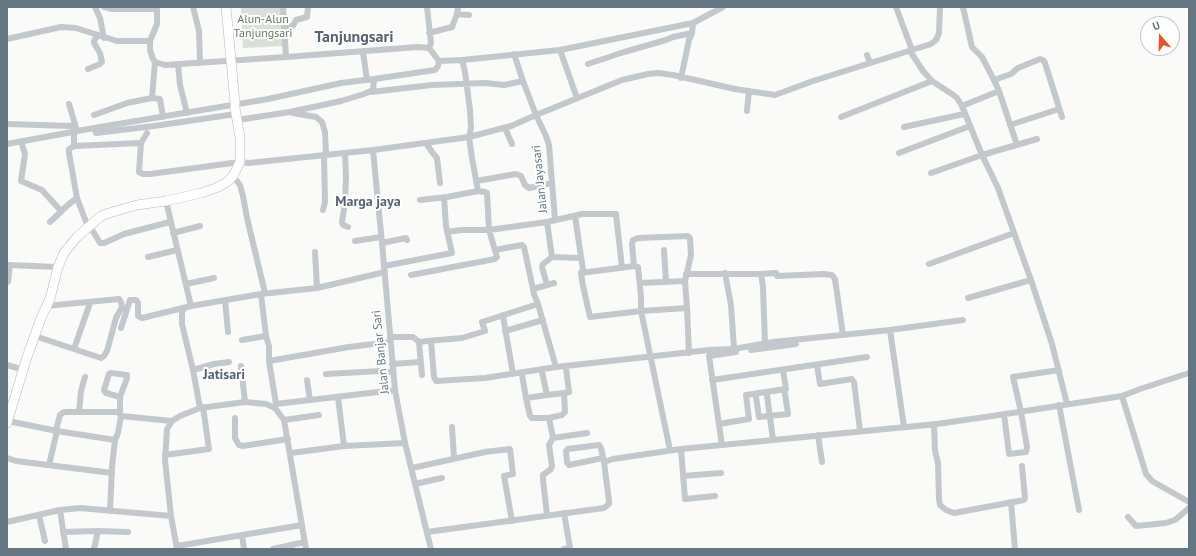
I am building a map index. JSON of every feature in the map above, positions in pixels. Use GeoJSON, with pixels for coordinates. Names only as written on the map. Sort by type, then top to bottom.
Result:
{"type":"FeatureCollection","features":[{"type":"Feature","properties":{"kind":"highway"},"geometry":{"type":"LineString","coordinates":[[8,422],[35,336],[50,298],[58,266],[64,253],[71,244],[102,216],[118,209],[166,201],[216,188],[227,182],[233,176],[240,162],[240,138],[230,60],[226,7]]}},
{"type":"Feature","properties":{"kind":"street"},"geometry":{"type":"LineString","coordinates":[[95,7],[100,18],[101,36]]}},
{"type":"Feature","properties":{"kind":"street"},"geometry":{"type":"LineString","coordinates":[[104,7],[112,9],[157,8],[157,24],[150,41],[150,50],[155,62],[152,98]]}},
{"type":"Feature","properties":{"kind":"street"},"geometry":{"type":"LineString","coordinates":[[192,7],[199,31],[200,62]]}},
{"type":"Feature","properties":{"kind":"street"},"geometry":{"type":"LineString","coordinates":[[283,7],[286,57]]}},
{"type":"Feature","properties":{"kind":"street"},"geometry":{"type":"LineString","coordinates":[[284,26],[293,26],[296,20],[307,18],[308,7]]}},
{"type":"Feature","properties":{"kind":"street"},"geometry":{"type":"LineString","coordinates":[[7,144],[75,131],[268,99],[341,83],[374,80],[435,70],[438,68],[439,61],[429,48],[430,43],[427,7]]}},
{"type":"Feature","properties":{"kind":"street"},"geometry":{"type":"LineString","coordinates":[[429,33],[450,28],[454,24],[458,7]]}},
{"type":"Feature","properties":{"kind":"street"},"geometry":{"type":"LineString","coordinates":[[439,61],[560,50],[693,23],[723,7]]}},
{"type":"Feature","properties":{"kind":"street"},"geometry":{"type":"LineString","coordinates":[[896,7],[911,51],[923,71],[932,81],[952,94],[962,106],[964,114],[998,188],[1031,280],[1059,370],[1067,404]]}},
{"type":"Feature","properties":{"kind":"street"},"geometry":{"type":"LineString","coordinates":[[147,133],[141,143],[139,172],[143,174],[240,162],[249,163],[426,144],[469,137],[505,128],[622,80],[658,73],[775,95],[926,46],[936,40],[939,33],[940,7]]}},
{"type":"Feature","properties":{"kind":"street"},"geometry":{"type":"LineString","coordinates":[[962,7],[972,47],[982,57],[999,91],[1016,145]]}},
{"type":"Feature","properties":{"kind":"street"},"geometry":{"type":"LineString","coordinates":[[457,14],[469,15]]}},
{"type":"Feature","properties":{"kind":"street"},"geometry":{"type":"LineString","coordinates":[[681,78],[693,23]]}},
{"type":"Feature","properties":{"kind":"street"},"geometry":{"type":"LineString","coordinates":[[7,38],[61,27],[76,28],[117,41],[150,41]]}},
{"type":"Feature","properties":{"kind":"street"},"geometry":{"type":"LineString","coordinates":[[588,64],[673,37],[692,33]]}},
{"type":"Feature","properties":{"kind":"street"},"geometry":{"type":"LineString","coordinates":[[88,69],[102,62],[100,53],[94,43],[94,41],[101,36]]}},
{"type":"Feature","properties":{"kind":"street"},"geometry":{"type":"LineString","coordinates":[[155,62],[165,65],[418,47],[429,48]]}},
{"type":"Feature","properties":{"kind":"street"},"geometry":{"type":"LineString","coordinates":[[560,50],[577,98]]}},
{"type":"Feature","properties":{"kind":"street"},"geometry":{"type":"LineString","coordinates":[[363,52],[367,80]]}},
{"type":"Feature","properties":{"kind":"street","name":"Jalan Jayasari"},"geometry":{"type":"LineString","coordinates":[[514,54],[523,82],[549,145],[555,220]]}},
{"type":"Feature","properties":{"kind":"street"},"geometry":{"type":"LineString","coordinates":[[867,55],[870,63]]}},
{"type":"Feature","properties":{"kind":"street"},"geometry":{"type":"LineString","coordinates":[[994,80],[1011,74],[1018,68],[1040,59],[1043,60],[1062,117]]}},
{"type":"Feature","properties":{"kind":"street"},"geometry":{"type":"LineString","coordinates":[[462,60],[468,84],[471,128],[469,137],[478,191]]}},
{"type":"Feature","properties":{"kind":"street"},"geometry":{"type":"LineString","coordinates":[[178,64],[180,85],[187,113]]}},
{"type":"Feature","properties":{"kind":"street"},"geometry":{"type":"LineString","coordinates":[[371,92],[373,90],[374,80]]}},
{"type":"Feature","properties":{"kind":"street"},"geometry":{"type":"LineString","coordinates":[[841,117],[932,81]]}},
{"type":"Feature","properties":{"kind":"street"},"geometry":{"type":"LineString","coordinates":[[290,112],[342,101],[371,92],[432,85],[485,83],[501,85],[523,82]]}},
{"type":"Feature","properties":{"kind":"street"},"geometry":{"type":"LineString","coordinates":[[747,111],[749,91]]}},
{"type":"Feature","properties":{"kind":"street"},"geometry":{"type":"LineString","coordinates":[[962,106],[999,91]]}},
{"type":"Feature","properties":{"kind":"street"},"geometry":{"type":"LineString","coordinates":[[94,115],[127,103],[159,98],[161,100],[163,117]]}},
{"type":"Feature","properties":{"kind":"street"},"geometry":{"type":"LineString","coordinates":[[69,104],[75,131],[74,146]]}},
{"type":"Feature","properties":{"kind":"street"},"geometry":{"type":"LineString","coordinates":[[1010,124],[1059,109]]}},
{"type":"Feature","properties":{"kind":"street"},"geometry":{"type":"LineString","coordinates":[[94,128],[96,133],[154,126],[236,111],[290,112],[316,117],[322,122],[325,132],[324,210]]}},
{"type":"Feature","properties":{"kind":"street"},"geometry":{"type":"LineString","coordinates":[[904,128],[964,114]]}},
{"type":"Feature","properties":{"kind":"street"},"geometry":{"type":"LineString","coordinates":[[7,124],[72,126],[75,131]]}},
{"type":"Feature","properties":{"kind":"street"},"geometry":{"type":"LineString","coordinates":[[899,153],[970,126]]}},
{"type":"Feature","properties":{"kind":"street"},"geometry":{"type":"LineString","coordinates":[[505,128],[512,144]]}},
{"type":"Feature","properties":{"kind":"street"},"geometry":{"type":"LineString","coordinates":[[931,173],[982,155],[1037,139]]}},
{"type":"Feature","properties":{"kind":"street"},"geometry":{"type":"LineString","coordinates":[[21,142],[25,154],[21,181],[42,190],[61,211]]}},
{"type":"Feature","properties":{"kind":"street"},"geometry":{"type":"LineString","coordinates":[[141,143],[74,146],[69,149],[77,198],[89,227],[100,243],[104,243],[124,234],[170,222]]}},
{"type":"Feature","properties":{"kind":"street"},"geometry":{"type":"LineString","coordinates":[[426,144],[437,158],[440,183]]}},
{"type":"Feature","properties":{"kind":"street","name":"Jalan Banjar Sari"},"geometry":{"type":"LineString","coordinates":[[373,150],[382,240],[392,372],[405,443],[431,549]]}},
{"type":"Feature","properties":{"kind":"street"},"geometry":{"type":"LineString","coordinates":[[345,153],[345,203],[342,222],[343,225],[348,227]]}},
{"type":"Feature","properties":{"kind":"street"},"geometry":{"type":"LineString","coordinates":[[476,181],[516,174],[521,176],[528,188],[552,183]]}},
{"type":"Feature","properties":{"kind":"street"},"geometry":{"type":"LineString","coordinates":[[233,176],[240,185],[243,196],[263,293],[266,336],[269,346],[275,406],[284,420],[291,453],[306,549]]}},
{"type":"Feature","properties":{"kind":"street"},"geometry":{"type":"LineString","coordinates":[[412,274],[495,259],[497,257],[489,230],[487,193],[478,191],[420,200]]}},
{"type":"Feature","properties":{"kind":"street"},"geometry":{"type":"LineString","coordinates":[[444,197],[447,232],[454,267]]}},
{"type":"Feature","properties":{"kind":"street"},"geometry":{"type":"LineString","coordinates":[[50,222],[77,198]]}},
{"type":"Feature","properties":{"kind":"street"},"geometry":{"type":"LineString","coordinates":[[166,201],[191,306]]}},
{"type":"Feature","properties":{"kind":"street"},"geometry":{"type":"LineString","coordinates":[[447,232],[461,230],[489,230],[547,222],[575,216],[616,214],[622,268]]}},
{"type":"Feature","properties":{"kind":"street"},"geometry":{"type":"LineString","coordinates":[[575,216],[582,270],[581,273],[590,317],[641,311],[687,308]]}},
{"type":"Feature","properties":{"kind":"street"},"geometry":{"type":"LineString","coordinates":[[547,222],[552,257]]}},
{"type":"Feature","properties":{"kind":"street"},"geometry":{"type":"LineString","coordinates":[[173,233],[200,226]]}},
{"type":"Feature","properties":{"kind":"street"},"geometry":{"type":"LineString","coordinates":[[929,264],[1014,233]]}},
{"type":"Feature","properties":{"kind":"street"},"geometry":{"type":"LineString","coordinates":[[634,266],[633,240],[638,238],[688,236],[690,238],[690,255],[685,281],[688,353]]}},
{"type":"Feature","properties":{"kind":"street"},"geometry":{"type":"LineString","coordinates":[[355,241],[406,238],[407,240]]}},
{"type":"Feature","properties":{"kind":"street"},"geometry":{"type":"LineString","coordinates":[[495,250],[522,245],[524,247],[533,289],[556,367]]}},
{"type":"Feature","properties":{"kind":"street"},"geometry":{"type":"LineString","coordinates":[[148,257],[177,250]]}},
{"type":"Feature","properties":{"kind":"street"},"geometry":{"type":"LineString","coordinates":[[664,250],[666,282]]}},
{"type":"Feature","properties":{"kind":"street"},"geometry":{"type":"LineString","coordinates":[[315,252],[318,288]]}},
{"type":"Feature","properties":{"kind":"street"},"geometry":{"type":"LineString","coordinates":[[121,328],[130,300],[137,301],[138,316],[142,318],[184,309],[191,306],[263,293],[318,288],[384,269],[452,253]]}},
{"type":"Feature","properties":{"kind":"street"},"geometry":{"type":"LineString","coordinates":[[547,285],[542,267],[543,264],[552,257],[580,258]]}},
{"type":"Feature","properties":{"kind":"street"},"geometry":{"type":"LineString","coordinates":[[8,282],[8,265],[58,266]]}},
{"type":"Feature","properties":{"kind":"street"},"geometry":{"type":"LineString","coordinates":[[581,273],[634,266],[638,267],[641,311],[670,450]]}},
{"type":"Feature","properties":{"kind":"street"},"geometry":{"type":"LineString","coordinates":[[726,273],[731,305],[734,349]]}},
{"type":"Feature","properties":{"kind":"street"},"geometry":{"type":"LineString","coordinates":[[686,274],[776,273],[777,276],[832,275],[835,279],[843,334]]}},
{"type":"Feature","properties":{"kind":"street"},"geometry":{"type":"LineString","coordinates":[[761,274],[766,344]]}},
{"type":"Feature","properties":{"kind":"street"},"geometry":{"type":"LineString","coordinates":[[186,284],[214,278]]}},
{"type":"Feature","properties":{"kind":"street"},"geometry":{"type":"LineString","coordinates":[[968,298],[1031,280]]}},
{"type":"Feature","properties":{"kind":"street"},"geometry":{"type":"LineString","coordinates":[[640,283],[685,281]]}},
{"type":"Feature","properties":{"kind":"street"},"geometry":{"type":"LineString","coordinates":[[533,289],[554,283]]}},
{"type":"Feature","properties":{"kind":"street"},"geometry":{"type":"LineString","coordinates":[[35,336],[101,358],[107,350],[116,318],[122,307],[119,299],[90,303],[46,306]]}},
{"type":"Feature","properties":{"kind":"street"},"geometry":{"type":"LineString","coordinates":[[225,300],[228,332]]}},
{"type":"Feature","properties":{"kind":"street"},"geometry":{"type":"LineString","coordinates":[[74,349],[90,303]]}},
{"type":"Feature","properties":{"kind":"street"},"geometry":{"type":"LineString","coordinates":[[270,361],[413,337],[419,342],[462,338],[485,331],[482,322],[538,304]]}},
{"type":"Feature","properties":{"kind":"street"},"geometry":{"type":"LineString","coordinates":[[165,455],[209,449],[202,407],[182,324],[182,312],[184,309]]}},
{"type":"Feature","properties":{"kind":"street"},"geometry":{"type":"LineString","coordinates":[[502,316],[512,374]]}},
{"type":"Feature","properties":{"kind":"street"},"geometry":{"type":"LineString","coordinates":[[505,331],[543,320]]}},
{"type":"Feature","properties":{"kind":"street"},"geometry":{"type":"LineString","coordinates":[[431,341],[434,377],[436,381],[485,378],[556,367],[734,349],[963,320]]}},
{"type":"Feature","properties":{"kind":"street"},"geometry":{"type":"LineString","coordinates":[[890,330],[904,427]]}},
{"type":"Feature","properties":{"kind":"street"},"geometry":{"type":"LineString","coordinates":[[242,340],[266,336]]}},
{"type":"Feature","properties":{"kind":"street"},"geometry":{"type":"LineString","coordinates":[[722,445],[709,356],[831,339]]}},
{"type":"Feature","properties":{"kind":"street"},"geometry":{"type":"LineString","coordinates":[[419,342],[422,375]]}},
{"type":"Feature","properties":{"kind":"street"},"geometry":{"type":"LineString","coordinates":[[712,380],[867,358]]}},
{"type":"Feature","properties":{"kind":"street"},"geometry":{"type":"LineString","coordinates":[[193,370],[228,362]]}},
{"type":"Feature","properties":{"kind":"street"},"geometry":{"type":"LineString","coordinates":[[392,364],[420,362]]}},
{"type":"Feature","properties":{"kind":"street"},"geometry":{"type":"LineString","coordinates":[[7,365],[24,370]]}},
{"type":"Feature","properties":{"kind":"street"},"geometry":{"type":"LineString","coordinates":[[817,365],[820,384],[853,381],[860,431]]}},
{"type":"Feature","properties":{"kind":"street"},"geometry":{"type":"LineString","coordinates":[[241,366],[245,402]]}},
{"type":"Feature","properties":{"kind":"street"},"geometry":{"type":"LineString","coordinates":[[526,398],[564,394],[569,392],[566,368]]}},
{"type":"Feature","properties":{"kind":"street"},"geometry":{"type":"LineString","coordinates":[[719,424],[749,420],[746,395],[786,389],[783,370]]}},
{"type":"Feature","properties":{"kind":"street"},"geometry":{"type":"LineString","coordinates":[[1004,414],[1009,454],[1026,451],[1027,447],[1021,412],[1013,377],[1059,370]]}},
{"type":"Feature","properties":{"kind":"street"},"geometry":{"type":"LineString","coordinates":[[326,374],[381,371],[392,372]]}},
{"type":"Feature","properties":{"kind":"street"},"geometry":{"type":"LineString","coordinates":[[110,511],[115,440],[120,415],[120,397],[127,380],[127,375],[112,372],[109,374],[104,390],[106,393],[120,397]]}},
{"type":"Feature","properties":{"kind":"street"},"geometry":{"type":"LineString","coordinates":[[542,372],[547,395]]}},
{"type":"Feature","properties":{"kind":"street"},"geometry":{"type":"LineString","coordinates":[[427,532],[607,507],[609,501],[603,460],[601,448],[597,445],[566,451],[567,462],[569,465],[603,460],[612,459],[670,450],[934,424],[1122,396],[1189,373]]}},
{"type":"Feature","properties":{"kind":"street"},"geometry":{"type":"LineString","coordinates":[[522,376],[530,416],[532,418],[561,416],[564,413],[564,394]]}},
{"type":"Feature","properties":{"kind":"street"},"geometry":{"type":"LineString","coordinates":[[79,412],[84,377]]}},
{"type":"Feature","properties":{"kind":"street"},"geometry":{"type":"LineString","coordinates":[[307,380],[310,400]]}},
{"type":"Feature","properties":{"kind":"street"},"geometry":{"type":"LineString","coordinates":[[302,525],[177,548],[171,516],[165,455],[167,429],[172,421],[202,407],[245,402],[275,406],[310,400],[395,390]]}},
{"type":"Feature","properties":{"kind":"street"},"geometry":{"type":"LineString","coordinates":[[756,397],[759,417],[770,416],[788,414],[785,394]]}},
{"type":"Feature","properties":{"kind":"street"},"geometry":{"type":"LineString","coordinates":[[767,395],[772,440]]}},
{"type":"Feature","properties":{"kind":"street"},"geometry":{"type":"LineString","coordinates":[[1122,396],[1146,474],[1152,481],[1189,502]]}},
{"type":"Feature","properties":{"kind":"street"},"geometry":{"type":"LineString","coordinates":[[338,397],[344,446]]}},
{"type":"Feature","properties":{"kind":"street"},"geometry":{"type":"LineString","coordinates":[[1059,405],[1079,510]]}},
{"type":"Feature","properties":{"kind":"street"},"geometry":{"type":"LineString","coordinates":[[49,465],[60,415],[64,412],[116,412],[120,415],[172,421]]}},
{"type":"Feature","properties":{"kind":"street"},"geometry":{"type":"LineString","coordinates":[[284,420],[319,415]]}},
{"type":"Feature","properties":{"kind":"street"},"geometry":{"type":"LineString","coordinates":[[235,418],[235,438],[239,445],[243,446],[288,439]]}},
{"type":"Feature","properties":{"kind":"street"},"geometry":{"type":"LineString","coordinates":[[547,515],[542,480],[551,469],[552,461],[549,445],[553,438],[549,418]]}},
{"type":"Feature","properties":{"kind":"street"},"geometry":{"type":"LineString","coordinates":[[8,422],[115,440]]}},
{"type":"Feature","properties":{"kind":"street"},"geometry":{"type":"LineString","coordinates":[[934,424],[940,505],[946,510],[954,513],[1024,500],[1026,498],[1022,466]]}},
{"type":"Feature","properties":{"kind":"street"},"geometry":{"type":"LineString","coordinates":[[452,427],[454,458]]}},
{"type":"Feature","properties":{"kind":"street"},"geometry":{"type":"LineString","coordinates":[[553,438],[587,433]]}},
{"type":"Feature","properties":{"kind":"street"},"geometry":{"type":"LineString","coordinates":[[818,435],[822,462]]}},
{"type":"Feature","properties":{"kind":"street"},"geometry":{"type":"LineString","coordinates":[[291,453],[344,446],[405,443]]}},
{"type":"Feature","properties":{"kind":"street"},"geometry":{"type":"LineString","coordinates":[[412,468],[454,458],[510,449],[513,474],[504,477],[512,520]]}},
{"type":"Feature","properties":{"kind":"street"},"geometry":{"type":"LineString","coordinates":[[681,449],[685,499],[715,496]]}},
{"type":"Feature","properties":{"kind":"street"},"geometry":{"type":"LineString","coordinates":[[7,458],[16,461],[112,473]]}},
{"type":"Feature","properties":{"kind":"street"},"geometry":{"type":"LineString","coordinates":[[683,476],[721,473]]}},
{"type":"Feature","properties":{"kind":"street"},"geometry":{"type":"LineString","coordinates":[[415,484],[442,478]]}},
{"type":"Feature","properties":{"kind":"street"},"geometry":{"type":"LineString","coordinates":[[1011,502],[1014,549]]}},
{"type":"Feature","properties":{"kind":"street"},"geometry":{"type":"LineString","coordinates":[[7,522],[39,516],[60,510],[80,508],[171,516]]}},
{"type":"Feature","properties":{"kind":"street"},"geometry":{"type":"LineString","coordinates":[[1128,517],[1136,526],[1166,523],[1175,520],[1189,508]]}},
{"type":"Feature","properties":{"kind":"street"},"geometry":{"type":"LineString","coordinates":[[60,510],[66,549]]}},
{"type":"Feature","properties":{"kind":"street"},"geometry":{"type":"LineString","coordinates":[[564,513],[568,549]]}},
{"type":"Feature","properties":{"kind":"street"},"geometry":{"type":"LineString","coordinates":[[39,516],[45,542]]}},
{"type":"Feature","properties":{"kind":"street"},"geometry":{"type":"LineString","coordinates":[[94,549],[98,531]]}},
{"type":"Feature","properties":{"kind":"street"},"geometry":{"type":"LineString","coordinates":[[63,532],[128,532]]}},
{"type":"Feature","properties":{"kind":"street"},"geometry":{"type":"LineString","coordinates":[[242,535],[244,549]]}},
{"type":"Feature","properties":{"kind":"street"},"geometry":{"type":"LineString","coordinates":[[273,549],[305,542]]}},
{"type":"Feature","properties":{"kind":"green space","name":"Alun-Alun Tanjungsari"},"geometry":{"type":"Polygon","coordinates":[[[241,7],[282,7],[284,46],[243,48],[241,7]]]}},
{"type":"Feature","properties":{"kind":"district","name":"Tanjungsari"},"geometry":{"type":"Point","coordinates":[354,37]}},
{"type":"Feature","properties":{"kind":"district","name":"Marga jaya"},"geometry":{"type":"Point","coordinates":[368,202]}},
{"type":"Feature","properties":{"kind":"district","name":"Jatisari"},"geometry":{"type":"Point","coordinates":[224,375]}}]}
